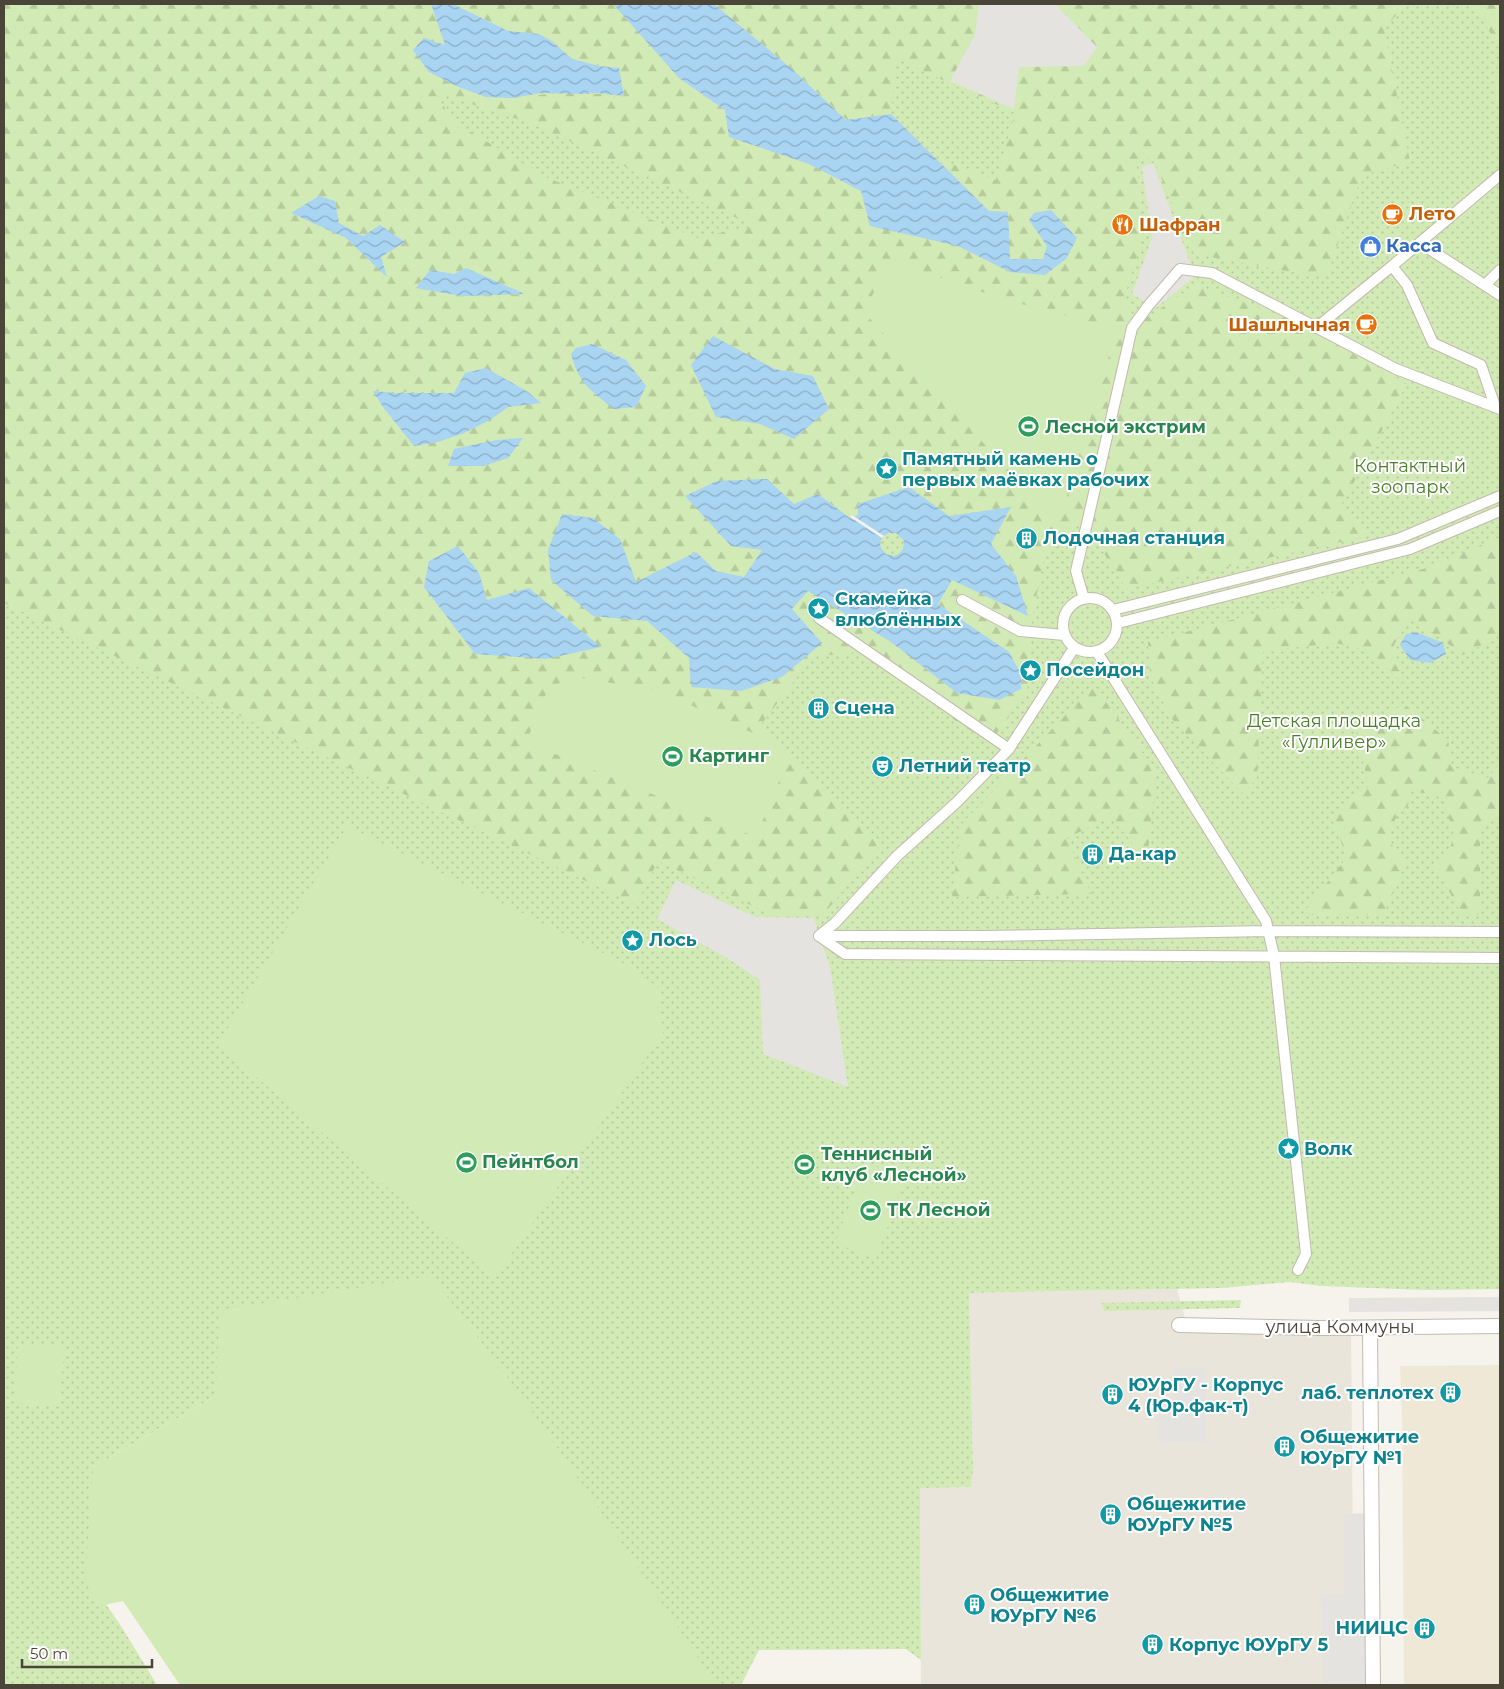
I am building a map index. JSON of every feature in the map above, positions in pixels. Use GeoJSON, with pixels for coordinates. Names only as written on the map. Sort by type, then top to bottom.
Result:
{"type":"FeatureCollection","features":[{"type":"Feature","properties":{"kind":"street"},"geometry":{"type":"LineString","coordinates":[[1316,328],[1500,175]]}},
{"type":"Feature","properties":{"kind":"street"},"geometry":{"type":"LineString","coordinates":[[1420,243],[1500,295]]}},
{"type":"Feature","properties":{"kind":"street"},"geometry":{"type":"LineString","coordinates":[[1392,266],[1407,285],[1433,343],[1481,365],[1498,407]]}},
{"type":"Feature","properties":{"kind":"street"},"geometry":{"type":"LineString","coordinates":[[1084,599],[1076,571],[1132,328],[1180,269],[1212,273],[1396,369],[1498,407]]}},
{"type":"Feature","properties":{"kind":"street"},"geometry":{"type":"LineString","coordinates":[[1485,285],[1500,270]]}},
{"type":"Feature","properties":{"kind":"street"},"geometry":{"type":"LineString","coordinates":[[1113,610],[1398,539],[1500,496]]}},
{"type":"Feature","properties":{"kind":"street"},"geometry":{"type":"LineString","coordinates":[[1118,623],[1410,549],[1500,511]]}},
{"type":"Feature","properties":{"kind":"street"},"geometry":{"type":"LineString","coordinates":[[1084,599],[1100,600],[1113,610],[1118,623],[1117,630],[1110,644],[1097,652],[1082,652],[1074,648],[1064,635],[1062,626],[1064,617],[1068,608],[1075,602],[1084,599]]}},
{"type":"Feature","properties":{"kind":"street"},"geometry":{"type":"LineString","coordinates":[[962,600],[1020,631],[1064,635]]}},
{"type":"Feature","properties":{"kind":"street"},"geometry":{"type":"LineString","coordinates":[[819,618],[1009,749]]}},
{"type":"Feature","properties":{"kind":"street"},"geometry":{"type":"LineString","coordinates":[[819,936],[835,923],[897,856],[957,802],[1009,749],[1074,648]]}},
{"type":"Feature","properties":{"kind":"street"},"geometry":{"type":"LineString","coordinates":[[1097,652],[1266,920],[1274,956],[1306,1254],[1298,1270]]}},
{"type":"Feature","properties":{"kind":"street"},"geometry":{"type":"LineString","coordinates":[[819,936],[1269,931],[1500,932]]}},
{"type":"Feature","properties":{"kind":"street"},"geometry":{"type":"LineString","coordinates":[[819,936],[845,954],[1500,958]]}},
{"type":"Feature","properties":{"kind":"street","name":"улица Коммуны"},"geometry":{"type":"LineString","coordinates":[[1179,1325],[1319,1328],[1500,1326]]}},
{"type":"Feature","properties":{"kind":"street"},"geometry":{"type":"LineString","coordinates":[[1370,1328],[1373,1685]]}},
{"type":"Feature","properties":{"kind":"shaded area"},"geometry":{"type":"Polygon","coordinates":[[[979,4],[1055,4],[1097,47],[1084,66],[1019,67],[1014,109],[950,81],[975,35],[979,4]]]}},
{"type":"Feature","properties":{"kind":"shaded area"},"geometry":{"type":"Polygon","coordinates":[[[1153,163],[1195,276],[1156,308],[1132,294],[1152,238],[1142,167],[1153,163]]]}},
{"type":"Feature","properties":{"kind":"shaded area"},"geometry":{"type":"Polygon","coordinates":[[[676,880],[755,917],[814,918],[830,966],[848,1087],[763,1054],[760,980],[727,958],[657,919],[676,880]]]}},
{"type":"Feature","properties":{"kind":"shaded area"},"geometry":{"type":"Polygon","coordinates":[[[1177,1289],[1185,1318],[1351,1322],[1354,1685],[921,1685],[920,1488],[971,1486],[973,1470],[969,1293],[1177,1289]]]}},
{"type":"Feature","properties":{"kind":"shaded area"},"geometry":{"type":"Polygon","coordinates":[[[1500,1297],[1500,1311],[1349,1312],[1349,1298],[1500,1297]]]}},
{"type":"Feature","properties":{"kind":"shaded area"},"geometry":{"type":"Polygon","coordinates":[[[1500,1365],[1500,1685],[1404,1685],[1400,1366],[1500,1365]]]}},
{"type":"Feature","properties":{"kind":"shaded area"},"geometry":{"type":"Polygon","coordinates":[[[1204,1367],[1206,1442],[1159,1443],[1158,1417],[1174,1416],[1173,1368],[1204,1367]]]}},
{"type":"Feature","properties":{"kind":"shaded area"},"geometry":{"type":"Polygon","coordinates":[[[1371,1513],[1371,1685],[1323,1685],[1321,1595],[1344,1594],[1344,1514],[1371,1513]]]}},
{"type":"Feature","properties":{"kind":"green space"},"geometry":{"type":"Polygon","coordinates":[[[4,4],[1500,4],[1500,1289],[1425,1290],[1321,1286],[1290,1282],[1222,1288],[969,1293],[973,1470],[971,1487],[920,1488],[921,1660],[906,1649],[759,1650],[741,1685],[690,1685],[216,1396],[93,1467],[101,1597],[157,1685],[4,1685],[4,4]]]}},
{"type":"Feature","properties":{"kind":"green space"},"geometry":{"type":"Polygon","coordinates":[[[4,4],[431,4],[445,46],[513,98],[568,93],[624,96],[619,68],[599,66],[572,59],[553,42],[539,34],[508,31],[453,4],[613,4],[679,78],[725,110],[729,137],[809,164],[861,191],[870,226],[958,246],[1010,272],[1045,275],[1047,246],[1042,259],[1010,259],[989,211],[938,159],[996,180],[1015,113],[897,59],[891,114],[847,120],[792,69],[714,4],[1406,4],[1384,29],[1410,162],[1362,175],[1326,278],[1194,254],[1152,156],[1137,164],[1142,239],[1124,299],[1138,324],[1195,285],[1293,320],[1407,384],[1342,504],[1372,535],[1126,589],[1082,517],[1044,558],[1033,613],[1027,690],[990,743],[912,692],[867,651],[812,657],[760,726],[882,843],[824,914],[769,914],[658,861],[636,905],[4,603],[4,4]],[[435,92],[453,121],[543,176],[697,238],[754,226],[535,125],[435,92]],[[335,201],[292,214],[346,238],[386,276],[381,257],[404,242],[363,236],[339,223],[335,201]],[[429,270],[416,288],[462,296],[524,294],[454,274],[429,270]],[[713,336],[760,424],[794,439],[813,376],[775,369],[713,336]],[[465,373],[454,393],[374,391],[490,420],[508,407],[540,403],[465,373]],[[522,438],[448,466],[483,466],[508,458],[522,438]],[[766,479],[717,481],[685,496],[763,550],[744,577],[716,571],[695,552],[636,582],[620,539],[593,616],[647,621],[689,658],[792,609],[808,591],[891,642],[957,693],[1009,652],[938,604],[952,580],[1027,615],[1016,576],[991,544],[1010,507],[949,516],[909,487],[850,518],[818,494],[794,504],[766,479]],[[458,547],[487,600],[479,573],[458,547]]]}},
{"type":"Feature","properties":{"kind":"green space"},"geometry":{"type":"Polygon","coordinates":[[[1472,4],[1498,4],[1500,6],[1500,48],[1472,4]]]}},
{"type":"Feature","properties":{"kind":"green space"},"geometry":{"type":"Polygon","coordinates":[[[1500,48],[1500,107],[1494,104],[1500,48]]]}},
{"type":"Feature","properties":{"kind":"green space","name":"Лесной экстрим"},"geometry":{"type":"Polygon","coordinates":[[[890,260],[999,298],[1117,329],[1058,525],[864,312],[890,260]]]}},
{"type":"Feature","properties":{"kind":"green space"},"geometry":{"type":"Polygon","coordinates":[[[1500,537],[1500,630],[1497,637],[1463,655],[1410,616],[1394,645],[1403,683],[1369,651],[1335,643],[1263,651],[1257,778],[1243,794],[1172,719],[1150,677],[1148,642],[1423,569],[1500,537]]]}},
{"type":"Feature","properties":{"kind":"green space","name":"Картинг"},"geometry":{"type":"Polygon","coordinates":[[[576,677],[659,691],[773,742],[784,750],[787,762],[756,837],[526,742],[549,687],[576,677]]]}},
{"type":"Feature","properties":{"kind":"green space"},"geometry":{"type":"Polygon","coordinates":[[[1094,685],[1156,772],[1147,861],[1111,817],[1067,838],[1091,894],[952,897],[960,826],[1094,685]]]}},
{"type":"Feature","properties":{"kind":"green space"},"geometry":{"type":"Polygon","coordinates":[[[1404,704],[1448,740],[1452,767],[1488,778],[1500,764],[1500,817],[1480,828],[1480,915],[1462,915],[1434,864],[1444,856],[1452,842],[1453,830],[1445,813],[1447,796],[1410,791],[1408,806],[1395,819],[1390,834],[1394,849],[1406,862],[1383,915],[1302,915],[1347,857],[1331,816],[1369,786],[1356,733],[1404,704]]]}},
{"type":"Feature","properties":{"kind":"green space","name":"Пейнтбол"},"geometry":{"type":"Polygon","coordinates":[[[347,826],[625,964],[659,988],[663,1033],[495,1278],[218,1045],[347,826]]]}},
{"type":"Feature","properties":{"kind":"green space","name":"ТК Лесной"},"geometry":{"type":"Polygon","coordinates":[[[866,1163],[906,1177],[876,1259],[835,1243],[866,1163]]]}},
{"type":"Feature","properties":{"kind":"green space"},"geometry":{"type":"Polygon","coordinates":[[[431,1276],[542,1426],[716,1685],[180,1685],[123,1601],[100,1606],[85,1582],[93,1467],[216,1396],[219,1310],[431,1276]]]}},
{"type":"Feature","properties":{"kind":"green space"},"geometry":{"type":"Polygon","coordinates":[[[1241,1300],[1240,1308],[1104,1311],[1101,1303],[1241,1300]]]}},
{"type":"Feature","properties":{"kind":"green space"},"geometry":{"type":"Polygon","coordinates":[[[18,1344],[64,1347],[60,1406],[15,1403],[18,1344]]]}},
{"type":"Feature","properties":{"kind":"water"},"geometry":{"type":"Polygon","coordinates":[[[431,4],[453,4],[508,31],[539,34],[553,42],[572,59],[599,66],[619,68],[624,96],[588,92],[590,94],[541,93],[513,98],[486,97],[456,86],[429,72],[413,50],[424,38],[445,45],[431,4]]]}},
{"type":"Feature","properties":{"kind":"water"},"geometry":{"type":"Polygon","coordinates":[[[613,4],[714,4],[792,69],[846,120],[891,114],[989,211],[1008,212],[1010,259],[1043,259],[1047,246],[1029,220],[1034,213],[1051,210],[1077,238],[1066,259],[1045,275],[1010,272],[958,246],[870,226],[861,191],[809,164],[729,137],[725,110],[679,78],[613,4]]]}},
{"type":"Feature","properties":{"kind":"water"},"geometry":{"type":"Polygon","coordinates":[[[319,196],[335,201],[339,223],[363,236],[380,225],[405,242],[381,257],[387,277],[346,238],[291,213],[319,196]]]}},
{"type":"Feature","properties":{"kind":"water"},"geometry":{"type":"Polygon","coordinates":[[[466,268],[525,294],[462,296],[416,288],[430,270],[454,274],[466,268]]]}},
{"type":"Feature","properties":{"kind":"water"},"geometry":{"type":"Polygon","coordinates":[[[713,336],[775,369],[813,376],[829,409],[794,439],[760,424],[716,417],[691,365],[713,336]]]}},
{"type":"Feature","properties":{"kind":"water"},"geometry":{"type":"Polygon","coordinates":[[[592,344],[626,360],[646,386],[636,407],[614,409],[592,392],[582,380],[571,354],[576,348],[592,344]]]}},
{"type":"Feature","properties":{"kind":"water"},"geometry":{"type":"Polygon","coordinates":[[[486,368],[528,392],[541,403],[508,407],[490,420],[464,433],[438,442],[414,446],[383,407],[373,391],[392,393],[454,393],[465,373],[486,368]]]}},
{"type":"Feature","properties":{"kind":"water"},"geometry":{"type":"Polygon","coordinates":[[[523,438],[508,458],[483,466],[448,466],[454,449],[496,440],[523,438]]]}},
{"type":"Feature","properties":{"kind":"water"},"geometry":{"type":"Polygon","coordinates":[[[767,479],[794,504],[818,494],[850,518],[858,515],[858,504],[909,487],[949,516],[1011,507],[991,544],[1016,576],[1028,616],[952,580],[938,604],[1009,652],[1021,674],[1021,689],[999,700],[957,693],[891,642],[808,591],[792,609],[822,643],[782,677],[741,691],[691,687],[689,658],[647,621],[593,616],[551,580],[548,550],[562,514],[593,518],[620,539],[636,582],[696,552],[716,571],[744,577],[762,550],[731,546],[685,496],[717,481],[767,479]],[[889,533],[880,543],[881,548],[886,554],[894,556],[903,549],[904,541],[896,533],[889,533]]]}},
{"type":"Feature","properties":{"kind":"water"},"geometry":{"type":"Polygon","coordinates":[[[458,546],[479,573],[487,600],[529,588],[601,647],[546,659],[475,654],[424,587],[429,561],[458,546]]]}},
{"type":"Feature","properties":{"kind":"water"},"geometry":{"type":"Polygon","coordinates":[[[1416,632],[1443,643],[1446,654],[1430,663],[1410,660],[1400,645],[1406,634],[1416,632]]]}},
{"type":"Feature","properties":{"kind":"pier"},"geometry":{"type":"Polygon","coordinates":[[[852,515],[884,536],[882,538],[850,517],[852,515]]]}},
{"type":"Feature","properties":{"kind":"place","name":"Лето"},"geometry":{"type":"Point","coordinates":[1393,214]}},
{"type":"Feature","properties":{"kind":"place","name":"Шафран"},"geometry":{"type":"Point","coordinates":[1123,225]}},
{"type":"Feature","properties":{"kind":"place","name":"Касса"},"geometry":{"type":"Point","coordinates":[1370,246]}},
{"type":"Feature","properties":{"kind":"place","name":"Шашлычная"},"geometry":{"type":"Point","coordinates":[1366,325]}},
{"type":"Feature","properties":{"kind":"place","name":"Лесной экстрим"},"geometry":{"type":"Point","coordinates":[1029,427]}},
{"type":"Feature","properties":{"kind":"place","name":"Памятный камень о первых маёвках рабочих"},"geometry":{"type":"Point","coordinates":[886,469]}},
{"type":"Feature","properties":{"kind":"place","name":"Лодочная станция"},"geometry":{"type":"Point","coordinates":[1027,538]}},
{"type":"Feature","properties":{"kind":"place","name":"Скамейка влюблённых"},"geometry":{"type":"Point","coordinates":[819,609]}},
{"type":"Feature","properties":{"kind":"place","name":"Посейдон"},"geometry":{"type":"Point","coordinates":[1030,670]}},
{"type":"Feature","properties":{"kind":"place","name":"Сцена"},"geometry":{"type":"Point","coordinates":[818,708]}},
{"type":"Feature","properties":{"kind":"place","name":"Картинг"},"geometry":{"type":"Point","coordinates":[673,756]}},
{"type":"Feature","properties":{"kind":"place","name":"Летний театр"},"geometry":{"type":"Point","coordinates":[883,766]}},
{"type":"Feature","properties":{"kind":"place","name":"Да-кар"},"geometry":{"type":"Point","coordinates":[1093,854]}},
{"type":"Feature","properties":{"kind":"place","name":"Лось"},"geometry":{"type":"Point","coordinates":[633,940]}},
{"type":"Feature","properties":{"kind":"place","name":"Волк"},"geometry":{"type":"Point","coordinates":[1288,1149]}},
{"type":"Feature","properties":{"kind":"place","name":"Пейнтбол"},"geometry":{"type":"Point","coordinates":[466,1162]}},
{"type":"Feature","properties":{"kind":"place","name":"Теннисный клуб «Лесной»"},"geometry":{"type":"Point","coordinates":[805,1164]}},
{"type":"Feature","properties":{"kind":"place","name":"ТК Лесной"},"geometry":{"type":"Point","coordinates":[871,1210]}},
{"type":"Feature","properties":{"kind":"place","name":"лаб. теплотех"},"geometry":{"type":"Point","coordinates":[1450,1393]}},
{"type":"Feature","properties":{"kind":"place","name":"ЮУрГУ - Корпус 4 (Юр.фак-т)"},"geometry":{"type":"Point","coordinates":[1112,1395]}},
{"type":"Feature","properties":{"kind":"place","name":"Общежитие ЮУрГУ №1"},"geometry":{"type":"Point","coordinates":[1284,1447]}},
{"type":"Feature","properties":{"kind":"place","name":"Общежитие ЮУрГУ №5"},"geometry":{"type":"Point","coordinates":[1111,1514]}},
{"type":"Feature","properties":{"kind":"place","name":"Общежитие ЮУрГУ №6"},"geometry":{"type":"Point","coordinates":[974,1605]}},
{"type":"Feature","properties":{"kind":"place","name":"НИИЦС"},"geometry":{"type":"Point","coordinates":[1424,1628]}},
{"type":"Feature","properties":{"kind":"place","name":"Корпус ЮУрГУ 5"},"geometry":{"type":"Point","coordinates":[1153,1645]}},
{"type":"Feature","properties":{"kind":"park label","name":"Контактный зоопарк"},"geometry":{"type":"Point","coordinates":[1410,476]}},
{"type":"Feature","properties":{"kind":"park label","name":"Детская площадка «Гулливер»"},"geometry":{"type":"Point","coordinates":[1334,731]}}]}
